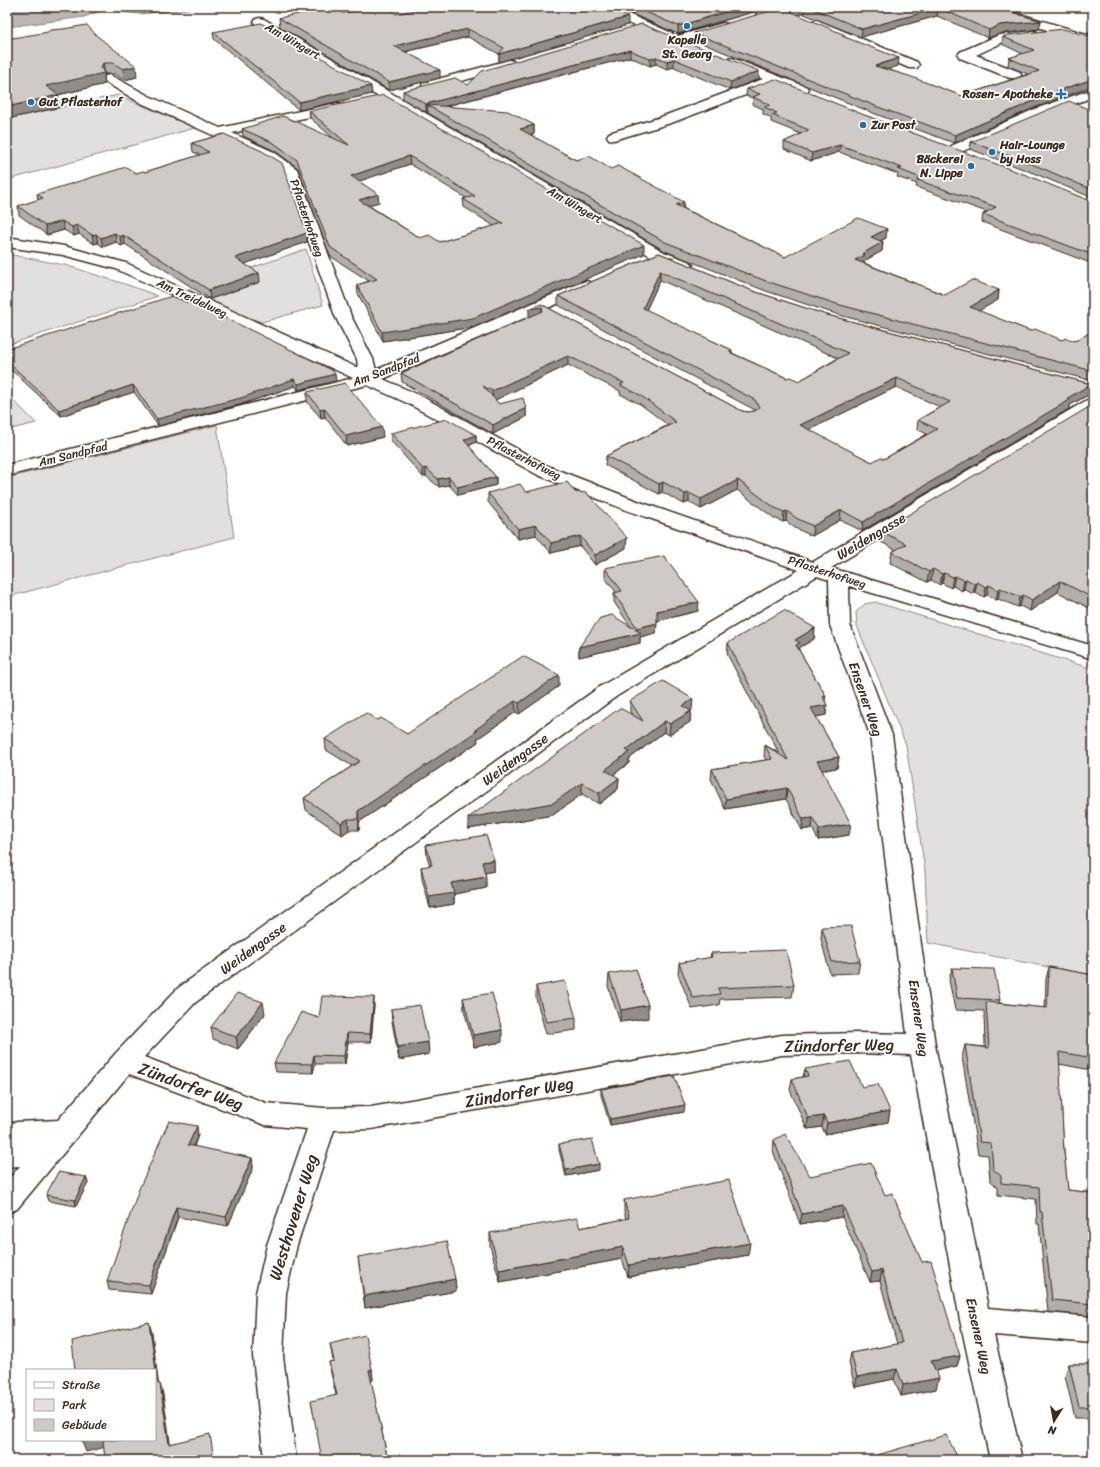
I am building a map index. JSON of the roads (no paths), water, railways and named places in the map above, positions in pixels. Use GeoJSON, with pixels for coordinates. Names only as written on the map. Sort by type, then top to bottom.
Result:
{"type":"FeatureCollection","features":[{"type":"Feature","properties":{"kind":"street"},"geometry":{"type":"LineString","coordinates":[[602,7],[643,26],[699,48]]}},
{"type":"Feature","properties":{"kind":"street"},"geometry":{"type":"LineString","coordinates":[[753,18],[775,11],[787,12],[810,7]]}},
{"type":"Feature","properties":{"kind":"street"},"geometry":{"type":"LineString","coordinates":[[986,7],[1073,32],[1093,40]]}},
{"type":"Feature","properties":{"kind":"street"},"geometry":{"type":"LineString","coordinates":[[787,12],[914,65]]}},
{"type":"Feature","properties":{"kind":"street","name":"Am Wingert"},"geometry":{"type":"LineString","coordinates":[[260,22],[389,96],[652,258],[701,271]]}},
{"type":"Feature","properties":{"kind":"street"},"geometry":{"type":"LineString","coordinates":[[678,40],[738,22]]}},
{"type":"Feature","properties":{"kind":"street"},"geometry":{"type":"LineString","coordinates":[[629,30],[643,26]]}},
{"type":"Feature","properties":{"kind":"street"},"geometry":{"type":"LineString","coordinates":[[1015,75],[964,55],[1003,38],[1093,30]]}},
{"type":"Feature","properties":{"kind":"street"},"geometry":{"type":"LineString","coordinates":[[719,57],[816,96]]}},
{"type":"Feature","properties":{"kind":"street"},"geometry":{"type":"LineString","coordinates":[[418,89],[520,61]]}},
{"type":"Feature","properties":{"kind":"street","name":"Pflasterhofweg"},"geometry":{"type":"LineString","coordinates":[[110,79],[144,99],[269,155],[290,169],[343,316],[365,359],[369,379],[413,399],[544,471],[633,506],[839,577],[1093,653]]}},
{"type":"Feature","properties":{"kind":"street"},"geometry":{"type":"LineString","coordinates":[[614,136],[666,120],[775,79]]}},
{"type":"Feature","properties":{"kind":"street"},"geometry":{"type":"LineString","coordinates":[[366,101],[404,92]]}},
{"type":"Feature","properties":{"kind":"street"},"geometry":{"type":"LineString","coordinates":[[956,149],[1040,112],[1093,93]]}},
{"type":"Feature","properties":{"kind":"street"},"geometry":{"type":"LineString","coordinates":[[220,132],[350,104]]}},
{"type":"Feature","properties":{"kind":"street"},"geometry":{"type":"LineString","coordinates":[[942,144],[971,155]]}},
{"type":"Feature","properties":{"kind":"street","name":"Am Treidelweg"},"geometry":{"type":"LineString","coordinates":[[7,242],[64,251],[120,266],[369,379]]}},
{"type":"Feature","properties":{"kind":"street","name":"Am Sandpfad"},"geometry":{"type":"LineString","coordinates":[[7,471],[369,379],[549,309],[600,280]]}},
{"type":"Feature","properties":{"kind":"street","name":"Weidengasse"},"geometry":{"type":"LineString","coordinates":[[7,1201],[124,1061],[187,995],[609,691],[1093,404]]}},
{"type":"Feature","properties":{"kind":"street","name":"Ensener Weg"},"geometry":{"type":"LineString","coordinates":[[839,577],[840,625],[880,735],[922,1045],[975,1320],[1006,1460]]}},
{"type":"Feature","properties":{"kind":"street","name":"Zündorfer Weg"},"geometry":{"type":"LineString","coordinates":[[124,1061],[265,1114],[324,1119],[371,1118],[782,1045],[858,1043],[922,1045]]}},
{"type":"Feature","properties":{"kind":"street","name":"Westhovener Weg"},"geometry":{"type":"LineString","coordinates":[[280,1460],[268,1356],[271,1293],[282,1246],[324,1119]]}},
{"type":"Feature","properties":{"kind":"street"},"geometry":{"type":"LineString","coordinates":[[7,1135],[17,1133],[58,1141]]}},
{"type":"Feature","properties":{"kind":"street"},"geometry":{"type":"LineString","coordinates":[[7,1156],[58,1141]]}},
{"type":"Feature","properties":{"kind":"street"},"geometry":{"type":"LineString","coordinates":[[975,1320],[1093,1330]]}},
{"type":"Feature","properties":{"kind":"place","name":"Kapelle St. Georg"},"geometry":{"type":"Point","coordinates":[687,26]}},
{"type":"Feature","properties":{"kind":"place","name":"Rosen- Apotheke"},"geometry":{"type":"Point","coordinates":[1061,94]}},
{"type":"Feature","properties":{"kind":"place","name":"Gut Pflasterhof"},"geometry":{"type":"Point","coordinates":[31,102]}},
{"type":"Feature","properties":{"kind":"place","name":"Zur Post"},"geometry":{"type":"Point","coordinates":[863,125]}},
{"type":"Feature","properties":{"kind":"place","name":"Hair-Lounge by Hoss"},"geometry":{"type":"Point","coordinates":[992,152]}},
{"type":"Feature","properties":{"kind":"place","name":"Bäckerei N. Lippe"},"geometry":{"type":"Point","coordinates":[971,166]}}]}
